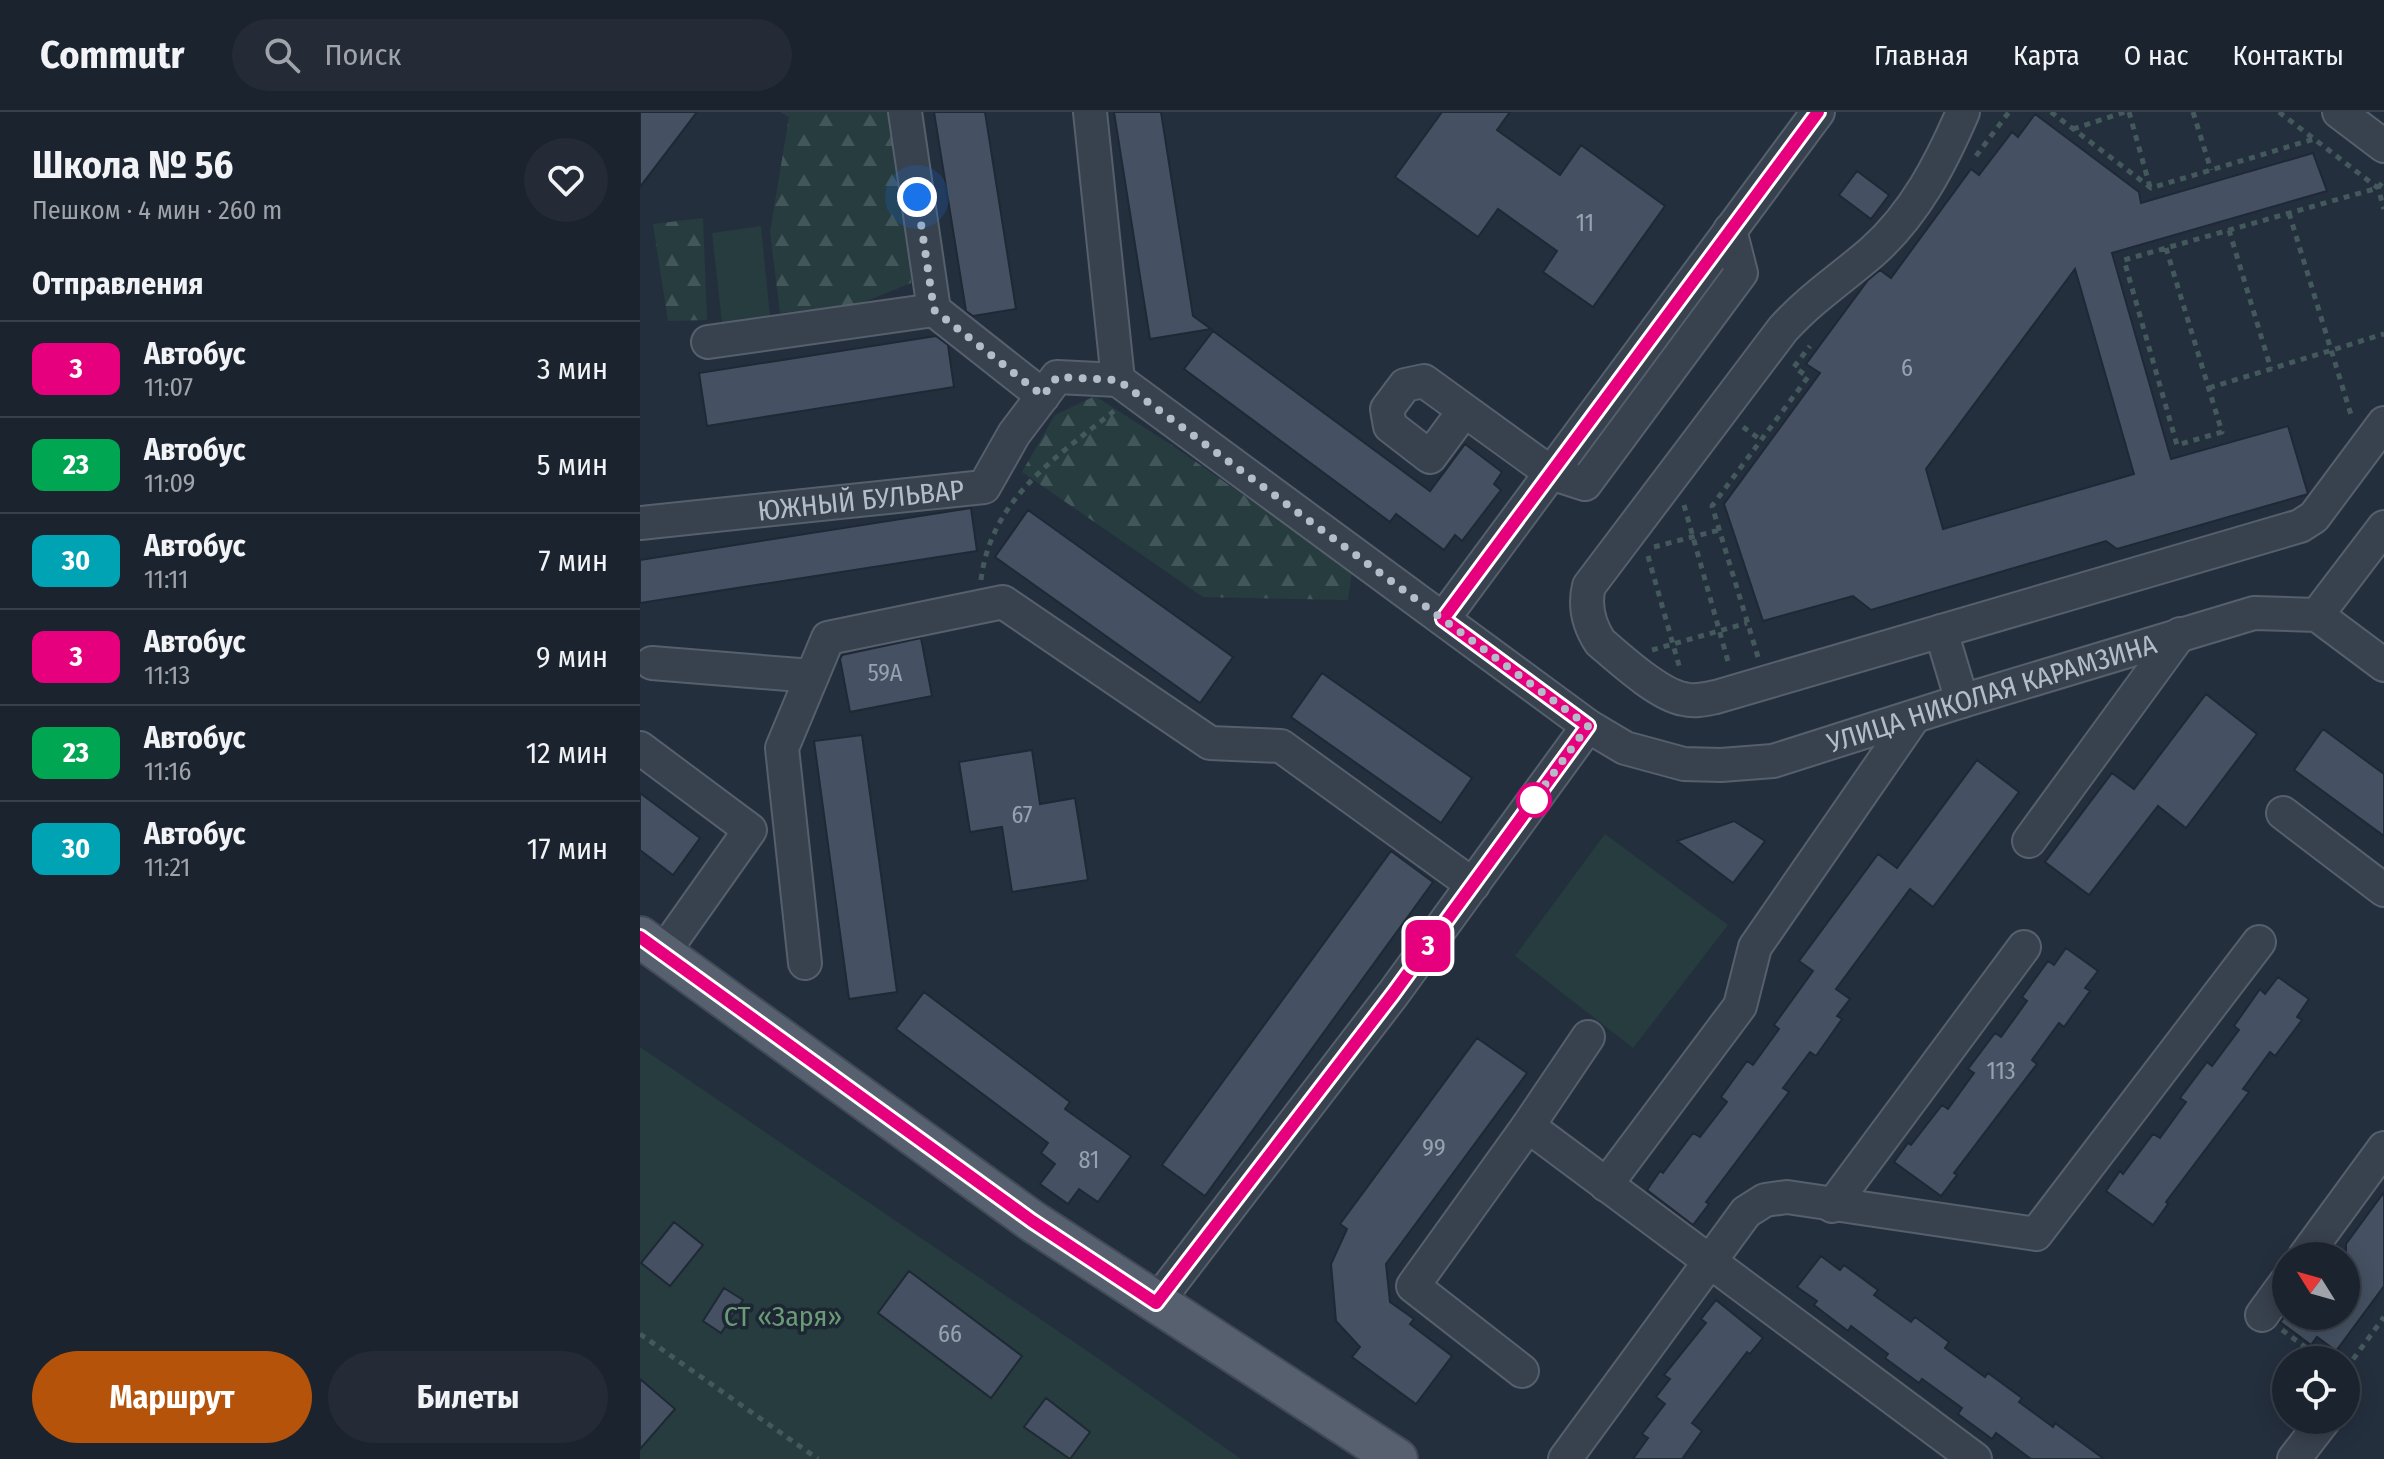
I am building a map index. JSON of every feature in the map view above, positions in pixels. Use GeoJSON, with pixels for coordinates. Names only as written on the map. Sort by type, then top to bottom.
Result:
{"type":"FeatureCollection","features":[{"type":"Feature","properties":{"kind":"main road"},"geometry":{"type":"LineString","coordinates":[[652,945],[1032,1221],[1397,1459]]}},
{"type":"Feature","properties":{"kind":"street"},"geometry":{"type":"LineString","coordinates":[[905,112],[934,310],[1043,396]]}},
{"type":"Feature","properties":{"kind":"street"},"geometry":{"type":"LineString","coordinates":[[1090,112],[1128,387],[1443,619],[1818,112]]}},
{"type":"Feature","properties":{"kind":"street"},"geometry":{"type":"LineString","coordinates":[[1963,112],[1931,180],[1896,228],[1872,252],[1805,304],[1783,329],[1594,576],[1587,596],[1590,620],[1600,642],[1671,695],[1692,700],[1716,697],[2300,526],[2314,517],[2368,423]]}},
{"type":"Feature","properties":{"kind":"street"},"geometry":{"type":"LineString","coordinates":[[2339,112],[2384,146]]}},
{"type":"Feature","properties":{"kind":"street"},"geometry":{"type":"LineString","coordinates":[[708,342],[934,310]]}},
{"type":"Feature","properties":{"kind":"street","name":"ЮЖНЫЙ БУЛЬВАР"},"geometry":{"type":"LineString","coordinates":[[640,523],[984,487],[1014,434],[1057,377],[1128,387]]}},
{"type":"Feature","properties":{"kind":"street"},"geometry":{"type":"LineString","coordinates":[[1464,411],[1551,473]]}},
{"type":"Feature","properties":{"kind":"street"},"geometry":{"type":"LineString","coordinates":[[2384,527],[2317,615],[2384,665]]}},
{"type":"Feature","properties":{"kind":"street"},"geometry":{"type":"LineString","coordinates":[[805,963],[782,748],[828,638],[1003,602],[1210,743],[1281,746],[1473,885]]}},
{"type":"Feature","properties":{"kind":"street","name":"УЛИЦА НИКОЛАЯ КАРАМЗИНА"},"geometry":{"type":"LineString","coordinates":[[1443,619],[1588,726],[1625,748],[1684,764],[1721,765],[1773,761],[2254,613],[2317,615]]}},
{"type":"Feature","properties":{"kind":"street"},"geometry":{"type":"LineString","coordinates":[[1941,631],[1962,701]]}},
{"type":"Feature","properties":{"kind":"street"},"geometry":{"type":"LineString","coordinates":[[2029,841],[2180,634]]}},
{"type":"Feature","properties":{"kind":"street"},"geometry":{"type":"LineString","coordinates":[[652,663],[812,676]]}},
{"type":"Feature","properties":{"kind":"street"},"geometry":{"type":"LineString","coordinates":[[1606,1185],[1740,1006],[1755,947],[1914,717]]}},
{"type":"Feature","properties":{"kind":"street"},"geometry":{"type":"LineString","coordinates":[[1156,1303],[1473,885],[1588,726]]}},
{"type":"Feature","properties":{"kind":"street"},"geometry":{"type":"LineString","coordinates":[[640,748],[750,830]]}},
{"type":"Feature","properties":{"kind":"street"},"geometry":{"type":"LineString","coordinates":[[2283,813],[2384,890]]}},
{"type":"Feature","properties":{"kind":"street"},"geometry":{"type":"LineString","coordinates":[[652,945],[750,830],[790,825]]}},
{"type":"Feature","properties":{"kind":"street"},"geometry":{"type":"LineString","coordinates":[[1565,1459],[1746,1212],[1765,1200],[1787,1197],[2036,1234],[2259,942]]}},
{"type":"Feature","properties":{"kind":"street"},"geometry":{"type":"LineString","coordinates":[[1832,1206],[2024,947]]}},
{"type":"Feature","properties":{"kind":"street"},"geometry":{"type":"LineString","coordinates":[[1522,1371],[1413,1286],[1588,1037]]}},
{"type":"Feature","properties":{"kind":"street"},"geometry":{"type":"LineString","coordinates":[[1528,1126],[1975,1459]]}},
{"type":"Feature","properties":{"kind":"street"},"geometry":{"type":"LineString","coordinates":[[2315,1242],[2384,1148]]}},
{"type":"Feature","properties":{"kind":"street"},"geometry":{"type":"LineString","coordinates":[[2262,1315],[2272,1301]]}},
{"type":"Feature","properties":{"kind":"street"},"geometry":{"type":"LineString","coordinates":[[2294,1459],[2313,1434]]}},
{"type":"Feature","properties":{"kind":"path"},"geometry":{"type":"LineString","coordinates":[[2051,112],[2151,188]]}},
{"type":"Feature","properties":{"kind":"path"},"geometry":{"type":"LineString","coordinates":[[2073,129],[2127,112],[2151,188]]}},
{"type":"Feature","properties":{"kind":"path"},"geometry":{"type":"LineString","coordinates":[[2193,112],[2211,170]]}},
{"type":"Feature","properties":{"kind":"path"},"geometry":{"type":"LineString","coordinates":[[2279,112],[2384,192]]}},
{"type":"Feature","properties":{"kind":"path"},"geometry":{"type":"LineString","coordinates":[[2151,188],[2314,139]]}},
{"type":"Feature","properties":{"kind":"path"},"geometry":{"type":"LineString","coordinates":[[2166,248],[2222,432],[2177,445],[2124,260],[2166,248],[2229,230],[2378,188],[2384,180]]}},
{"type":"Feature","properties":{"kind":"path"},"geometry":{"type":"LineString","coordinates":[[2378,188],[2384,209]]}},
{"type":"Feature","properties":{"kind":"path"},"geometry":{"type":"LineString","coordinates":[[2289,213],[2331,351],[2368,423]]}},
{"type":"Feature","properties":{"kind":"path"},"geometry":{"type":"LineString","coordinates":[[2229,230],[2271,369]]}},
{"type":"Feature","properties":{"kind":"path"},"geometry":{"type":"LineString","coordinates":[[2209,388],[2384,334]]}},
{"type":"Feature","properties":{"kind":"path"},"geometry":{"type":"LineString","coordinates":[[1762,669],[1712,506],[1808,377],[1794,367],[1811,344]]}},
{"type":"Feature","properties":{"kind":"path"},"geometry":{"type":"LineString","coordinates":[[977,607],[983,560],[1009,503],[1128,387]]}},
{"type":"Feature","properties":{"kind":"path"},"geometry":{"type":"LineString","coordinates":[[1741,426],[1761,440]]}},
{"type":"Feature","properties":{"kind":"path"},"geometry":{"type":"LineString","coordinates":[[1682,500],[1732,678]]}},
{"type":"Feature","properties":{"kind":"path"},"geometry":{"type":"LineString","coordinates":[[1681,672],[1646,549],[1719,530]]}},
{"type":"Feature","properties":{"kind":"path"},"geometry":{"type":"LineString","coordinates":[[1649,650],[1747,623]]}},
{"type":"Feature","properties":{"kind":"path"},"geometry":{"type":"LineString","coordinates":[[2262,1315],[2304,1346]]}},
{"type":"Feature","properties":{"kind":"path"},"geometry":{"type":"LineString","coordinates":[[2360,1350],[2384,1317]]}},
{"type":"Feature","properties":{"kind":"path"},"geometry":{"type":"LineString","coordinates":[[640,1334],[818,1459]]}},
{"type":"Feature","properties":{"kind":"green space"},"geometry":{"type":"Polygon","coordinates":[[[780,112],[894,112],[910,220],[911,283],[859,304],[780,313],[770,232],[789,117],[780,112]]]}},
{"type":"Feature","properties":{"kind":"green space"},"geometry":{"type":"Polygon","coordinates":[[[703,218],[707,320],[668,321],[653,224],[703,218]]]}},
{"type":"Feature","properties":{"kind":"green space"},"geometry":{"type":"Polygon","coordinates":[[[761,226],[770,316],[722,323],[712,233],[761,226]]]}},
{"type":"Feature","properties":{"kind":"green space"},"geometry":{"type":"Polygon","coordinates":[[[1095,396],[1173,446],[1352,571],[1348,600],[1203,597],[1022,472],[1055,415],[1095,396]]]}},
{"type":"Feature","properties":{"kind":"green space"},"geometry":{"type":"Polygon","coordinates":[[[1605,834],[1728,925],[1633,1048],[1515,956],[1605,834]]]}},
{"type":"Feature","properties":{"kind":"green space","name":"СТ «Заря»"},"geometry":{"type":"Polygon","coordinates":[[[640,1047],[1099,1359],[1241,1459],[640,1459],[640,1047]]]}},
{"type":"Feature","properties":{"kind":"building"},"geometry":{"type":"Polygon","coordinates":[[[640,112],[697,112],[640,187],[640,112]]]}},
{"type":"Feature","properties":{"kind":"building"},"geometry":{"type":"Polygon","coordinates":[[[934,112],[985,112],[1016,309],[973,316],[966,311],[934,112]]]}},
{"type":"Feature","properties":{"kind":"building"},"geometry":{"type":"Polygon","coordinates":[[[1114,112],[1161,112],[1193,316],[1211,329],[1150,339],[1114,112]]]}},
{"type":"Feature","properties":{"kind":"building"},"geometry":{"type":"Polygon","coordinates":[[[1442,112],[1510,112],[1497,130],[1560,175],[1581,145],[1665,206],[1593,307],[1543,272],[1557,251],[1498,209],[1478,237],[1395,177],[1442,112]]]}},
{"type":"Feature","properties":{"kind":"building"},"geometry":{"type":"Polygon","coordinates":[[[2035,114],[2139,192],[2141,203],[2313,153],[2327,191],[2112,253],[2171,459],[2288,426],[2308,494],[2117,549],[2106,541],[1871,610],[1853,596],[1763,621],[1724,504],[1820,373],[1806,364],[1868,280],[1880,270],[1891,278],[1971,169],[1979,175],[2012,132],[2018,137],[2035,114]],[[2075,269],[1926,469],[1943,529],[2134,474],[2075,269]]]}},
{"type":"Feature","properties":{"kind":"building"},"geometry":{"type":"Polygon","coordinates":[[[1857,171],[1889,195],[1871,219],[1839,195],[1857,171]]]}},
{"type":"Feature","properties":{"kind":"building"},"geometry":{"type":"Polygon","coordinates":[[[1213,331],[1430,491],[1465,444],[1502,472],[1494,484],[1501,490],[1462,541],[1455,535],[1444,550],[1396,514],[1390,522],[1184,369],[1213,331]]]}},
{"type":"Feature","properties":{"kind":"building"},"geometry":{"type":"Polygon","coordinates":[[[936,336],[948,345],[954,387],[707,426],[699,373],[936,336]]]}},
{"type":"Feature","properties":{"kind":"building"},"geometry":{"type":"Polygon","coordinates":[[[971,508],[977,551],[640,603],[640,560],[971,508]]]}},
{"type":"Feature","properties":{"kind":"building"},"geometry":{"type":"Polygon","coordinates":[[[1028,510],[1233,657],[1200,703],[995,557],[1028,510]]]}},
{"type":"Feature","properties":{"kind":"building"},"geometry":{"type":"Polygon","coordinates":[[[921,638],[932,696],[850,712],[840,659],[842,655],[921,638]]]}},
{"type":"Feature","properties":{"kind":"building"},"geometry":{"type":"Polygon","coordinates":[[[1322,673],[1472,778],[1441,823],[1291,717],[1322,673]]]}},
{"type":"Feature","properties":{"kind":"building"},"geometry":{"type":"Polygon","coordinates":[[[2206,694],[2257,734],[2186,828],[2158,806],[2089,895],[2045,862],[2112,773],[2134,789],[2206,694]]]}},
{"type":"Feature","properties":{"kind":"building"},"geometry":{"type":"Polygon","coordinates":[[[2323,729],[2384,774],[2384,836],[2294,770],[2323,729]]]}},
{"type":"Feature","properties":{"kind":"building"},"geometry":{"type":"Polygon","coordinates":[[[862,735],[897,992],[849,999],[814,741],[862,735]]]}},
{"type":"Feature","properties":{"kind":"building"},"geometry":{"type":"Polygon","coordinates":[[[1032,750],[1040,804],[1075,798],[1088,880],[1012,892],[1002,827],[970,832],[959,762],[1032,750]]]}},
{"type":"Feature","properties":{"kind":"building"},"geometry":{"type":"Polygon","coordinates":[[[1977,760],[2019,792],[1933,907],[1910,889],[1836,989],[1850,999],[1837,1016],[1842,1019],[1816,1056],[1810,1052],[1783,1088],[1789,1092],[1706,1202],[1709,1204],[1693,1225],[1647,1190],[1693,1133],[1700,1137],[1727,1102],[1721,1097],[1747,1061],[1753,1065],[1779,1029],[1774,1025],[1813,971],[1799,961],[1878,854],[1897,868],[1977,760]]]}},
{"type":"Feature","properties":{"kind":"building"},"geometry":{"type":"Polygon","coordinates":[[[640,793],[700,838],[673,875],[640,850],[640,793]]]}},
{"type":"Feature","properties":{"kind":"building"},"geometry":{"type":"Polygon","coordinates":[[[1734,821],[1765,841],[1733,883],[1677,841],[1734,821]]]}},
{"type":"Feature","properties":{"kind":"building"},"geometry":{"type":"Polygon","coordinates":[[[1391,851],[1433,882],[1205,1196],[1162,1165],[1391,851]]]}},
{"type":"Feature","properties":{"kind":"building"},"geometry":{"type":"Polygon","coordinates":[[[2066,948],[2098,971],[2085,988],[2090,991],[2064,1027],[2059,1023],[2032,1060],[2037,1064],[1954,1173],[1957,1175],[1941,1196],[1894,1162],[1942,1105],[1948,1109],[1974,1073],[1968,1069],[1995,1033],[2001,1037],[2027,1001],[2022,997],[2048,961],[2054,965],[2066,948]]]}},
{"type":"Feature","properties":{"kind":"building"},"geometry":{"type":"Polygon","coordinates":[[[2278,977],[2309,999],[2297,1017],[2302,1020],[2275,1056],[2270,1052],[2243,1089],[2249,1092],[2166,1202],[2168,1204],[2153,1225],[2106,1191],[2153,1134],[2160,1138],[2186,1102],[2180,1098],[2207,1062],[2212,1066],[2239,1030],[2234,1026],[2260,989],[2265,994],[2278,977]]]}},
{"type":"Feature","properties":{"kind":"building"},"geometry":{"type":"Polygon","coordinates":[[[924,992],[1070,1102],[1065,1109],[1131,1156],[1098,1202],[1079,1189],[1068,1204],[1040,1184],[1055,1164],[1041,1153],[1048,1143],[896,1029],[924,992]]]}},
{"type":"Feature","properties":{"kind":"building"},"geometry":{"type":"Polygon","coordinates":[[[1477,1038],[1527,1073],[1386,1264],[1390,1302],[1414,1319],[1410,1324],[1452,1356],[1416,1404],[1352,1357],[1360,1347],[1336,1321],[1331,1264],[1347,1229],[1340,1224],[1477,1038]]]}},
{"type":"Feature","properties":{"kind":"building"},"geometry":{"type":"Polygon","coordinates":[[[2384,1192],[2384,1286],[2360,1318],[2360,1242],[2347,1242],[2384,1192]]]}},
{"type":"Feature","properties":{"kind":"building"},"geometry":{"type":"Polygon","coordinates":[[[674,1222],[703,1245],[670,1286],[641,1263],[674,1222]]]}},
{"type":"Feature","properties":{"kind":"building"},"geometry":{"type":"Polygon","coordinates":[[[1821,1256],[1840,1270],[1844,1265],[1878,1290],[1874,1295],[1911,1322],[1915,1317],[1949,1342],[1945,1348],[1985,1377],[1988,1373],[2022,1398],[2019,1402],[2053,1427],[2055,1423],[2104,1459],[2031,1459],[1996,1433],[1992,1439],[1958,1414],[1962,1408],[1922,1379],[1919,1383],[1885,1358],[1888,1354],[1851,1326],[1848,1331],[1814,1305],[1817,1301],[1797,1287],[1821,1256]]]}},
{"type":"Feature","properties":{"kind":"building"},"geometry":{"type":"Polygon","coordinates":[[[909,1271],[1022,1356],[991,1398],[878,1313],[909,1271]]]}},
{"type":"Feature","properties":{"kind":"building"},"geometry":{"type":"Polygon","coordinates":[[[724,1288],[743,1300],[721,1333],[703,1321],[724,1288]]]}},
{"type":"Feature","properties":{"kind":"building"},"geometry":{"type":"Polygon","coordinates":[[[1716,1300],[1763,1338],[1750,1354],[1747,1352],[1692,1423],[1702,1431],[1682,1459],[1633,1459],[1648,1438],[1642,1434],[1665,1404],[1656,1397],[1670,1379],[1664,1375],[1706,1323],[1701,1319],[1716,1300]]]}},
{"type":"Feature","properties":{"kind":"building"},"geometry":{"type":"Polygon","coordinates":[[[2291,1330],[2352,1330],[2340,1346],[2329,1346],[2317,1337],[2311,1345],[2291,1330]]]}},
{"type":"Feature","properties":{"kind":"building"},"geometry":{"type":"Polygon","coordinates":[[[640,1379],[675,1409],[640,1449],[640,1379]]]}},
{"type":"Feature","properties":{"kind":"building"},"geometry":{"type":"Polygon","coordinates":[[[1046,1398],[1090,1432],[1070,1459],[1024,1427],[1046,1398]]]}},
{"type":"Feature","properties":{"kind":"bus line","name":"3"},"geometry":{"type":"LineString","coordinates":[[640,937],[1032,1221],[1156,1303],[1393,994],[1588,726],[1443,619],[1818,112]]}},
{"type":"Feature","properties":{"kind":"route"},"geometry":{"type":"LineString","coordinates":[[917,197],[934,310],[1043,396],[1057,377],[1118,380],[1588,726],[1534,800]]}}]}
